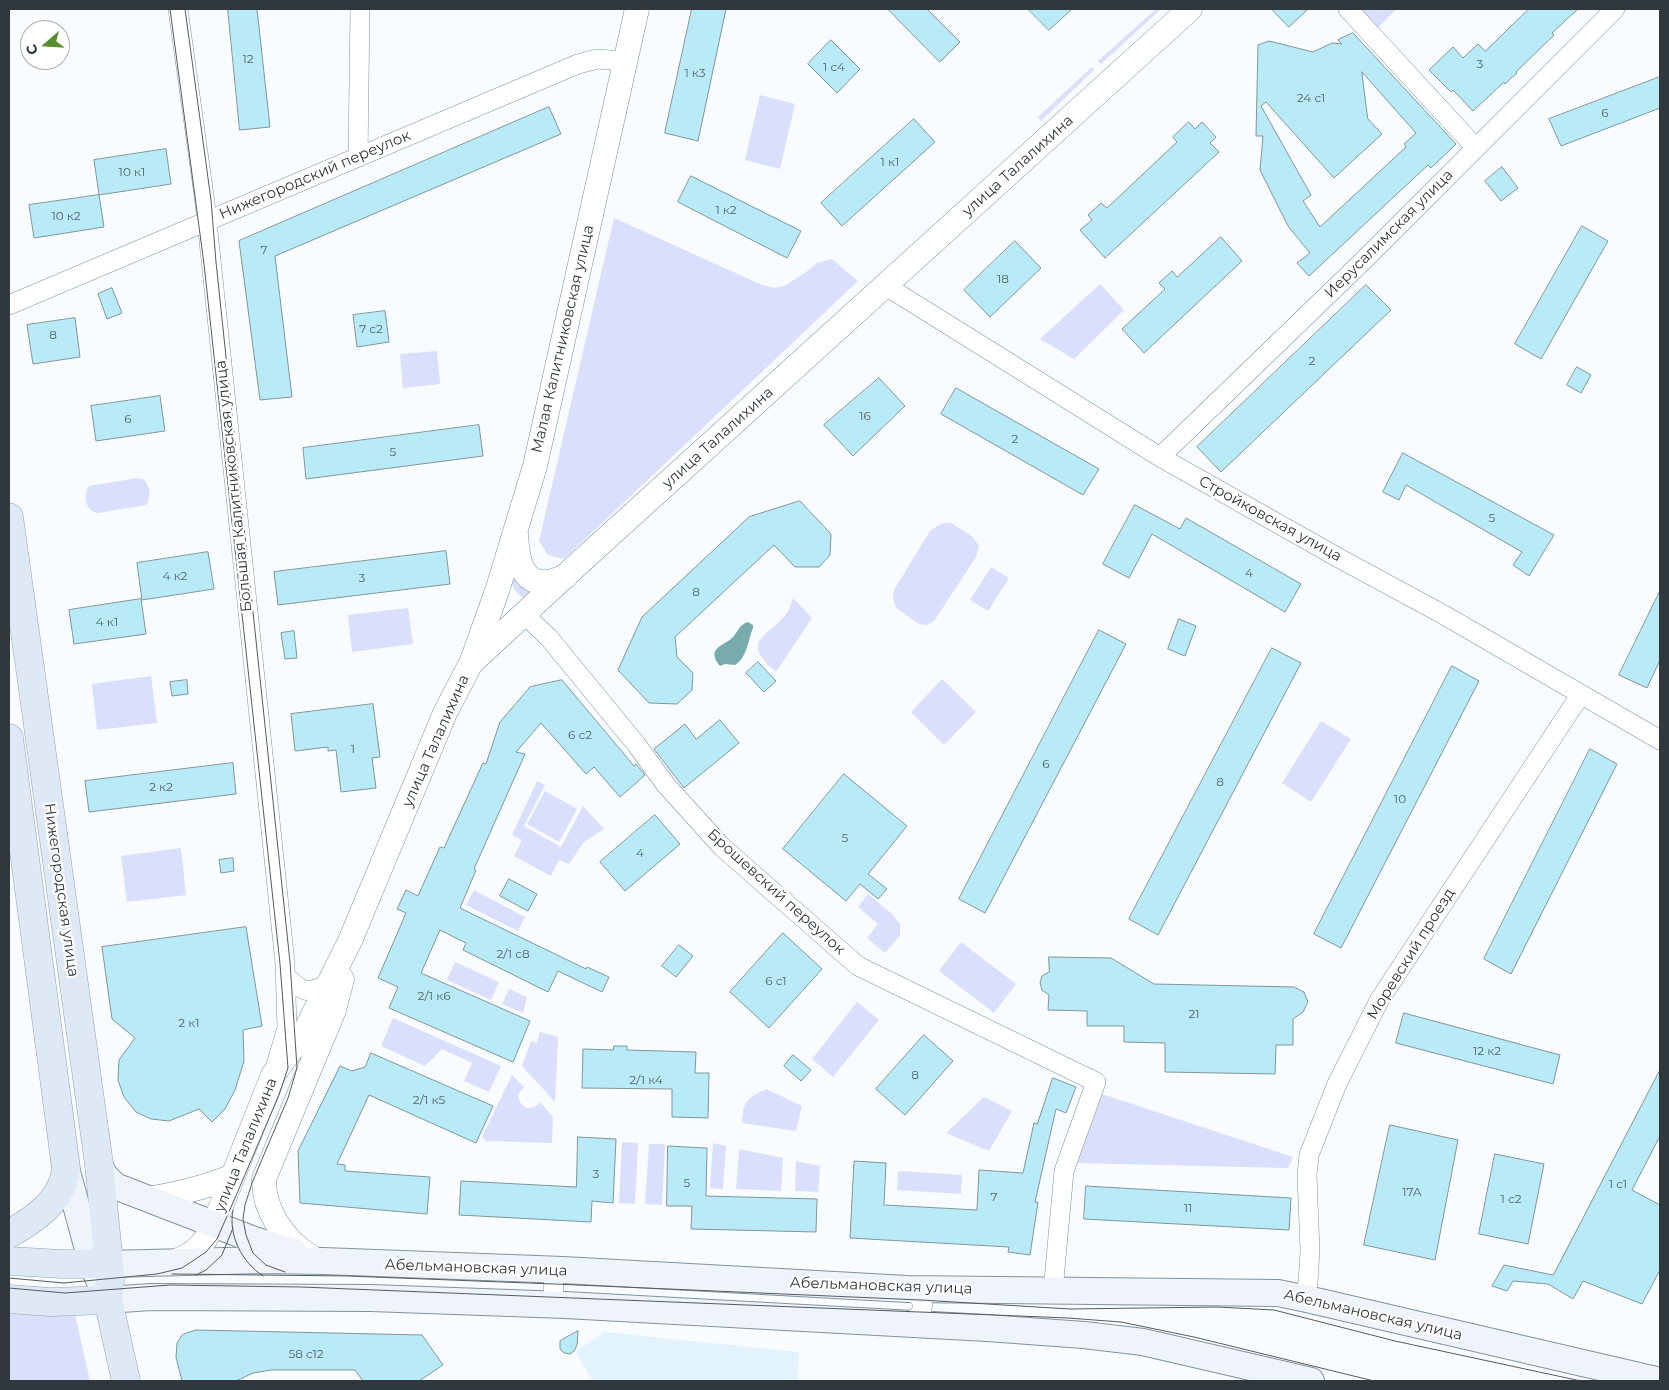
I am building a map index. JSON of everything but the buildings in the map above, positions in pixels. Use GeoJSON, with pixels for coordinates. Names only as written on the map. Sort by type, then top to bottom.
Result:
{"type":"FeatureCollection","features":[{"type":"Feature","properties":{"kind":"main road","name":"Нижегородская улица"},"geometry":{"type":"LineString","coordinates":[[9,517],[99,1164],[100,1264]]}},
{"type":"Feature","properties":{"kind":"main road","name":"Нижегородская улица"},"geometry":{"type":"LineString","coordinates":[[9,738],[66,1168],[100,1264]]}},
{"type":"Feature","properties":{"kind":"main road"},"geometry":{"type":"LineString","coordinates":[[99,1164],[104,1174],[115,1186],[257,1241],[323,1262]]}},
{"type":"Feature","properties":{"kind":"main road"},"geometry":{"type":"LineString","coordinates":[[9,1234],[26,1224],[57,1195],[63,1185],[66,1168]]}},
{"type":"Feature","properties":{"kind":"main road"},"geometry":{"type":"LineString","coordinates":[[9,1260],[62,1264],[100,1264],[126,1381]]}},
{"type":"Feature","properties":{"kind":"main road","name":"Абельмановская улица"},"geometry":{"type":"LineString","coordinates":[[100,1264],[263,1260],[554,1270],[907,1289],[1278,1293],[1660,1381]]}},
{"type":"Feature","properties":{"kind":"main road"},"geometry":{"type":"LineString","coordinates":[[9,1299],[50,1302],[150,1297],[359,1298],[553,1305],[905,1323],[1084,1335],[1143,1342],[1311,1381]]}},
{"type":"Feature","properties":{"kind":"street","name":"Большая Калитниковская улица"},"geometry":{"type":"LineString","coordinates":[[178,9],[207,221],[288,972],[288,1028],[273,1075]]}},
{"type":"Feature","properties":{"kind":"street"},"geometry":{"type":"LineString","coordinates":[[358,157],[360,9]]}},
{"type":"Feature","properties":{"kind":"street","name":"Малая Калитниковская улица"},"geometry":{"type":"LineString","coordinates":[[472,664],[498,588],[535,466],[637,9]]}},
{"type":"Feature","properties":{"kind":"street","name":"улица Талалихина"},"geometry":{"type":"LineString","coordinates":[[176,1261],[196,1251],[205,1242],[214,1224],[273,1075],[312,1023],[350,941],[445,713],[472,664],[566,576],[1190,9]]}},
{"type":"Feature","properties":{"kind":"street"},"geometry":{"type":"LineString","coordinates":[[1348,9],[1476,148]]}},
{"type":"Feature","properties":{"kind":"street","name":"Иерусалимская улица"},"geometry":{"type":"LineString","coordinates":[[1160,456],[1358,266],[1615,9]]}},
{"type":"Feature","properties":{"kind":"street","name":"Нижегородский переулок"},"geometry":{"type":"LineString","coordinates":[[9,305],[578,64],[597,59],[625,61]]}},
{"type":"Feature","properties":{"kind":"street","name":"Стройковская улица"},"geometry":{"type":"LineString","coordinates":[[886,286],[1160,456],[1337,557],[1444,615],[1660,740]]}},
{"type":"Feature","properties":{"kind":"street"},"geometry":{"type":"LineString","coordinates":[[516,525],[520,563],[530,577],[544,583],[566,576]]}},
{"type":"Feature","properties":{"kind":"street"},"geometry":{"type":"LineString","coordinates":[[498,588],[506,604],[515,612],[524,615]]}},
{"type":"Feature","properties":{"kind":"street","name":"Брошевский переулок"},"geometry":{"type":"LineString","coordinates":[[524,615],[549,638],[636,744],[666,785],[722,847],[858,966],[1096,1082],[1064,1171],[1053,1291]]}},
{"type":"Feature","properties":{"kind":"street","name":"Моревский проезд"},"geometry":{"type":"LineString","coordinates":[[1304,1298],[1308,1283],[1310,1250],[1306,1175],[1308,1155],[1337,1084],[1380,999],[1581,694]]}},
{"type":"Feature","properties":{"kind":"street","name":"улица Талалихина"},"geometry":{"type":"LineString","coordinates":[[312,1023],[334,1010],[350,941]]}},
{"type":"Feature","properties":{"kind":"street","name":"Большая Калитниковская улица"},"geometry":{"type":"LineString","coordinates":[[288,972],[312,1023]]}},
{"type":"Feature","properties":{"kind":"street"},"geometry":{"type":"LineString","coordinates":[[288,972],[300,990],[313,991],[329,984]]}},
{"type":"Feature","properties":{"kind":"street"},"geometry":{"type":"LineString","coordinates":[[287,1007],[312,1023]]}},
{"type":"Feature","properties":{"kind":"street","name":"улица Талалихина"},"geometry":{"type":"LineString","coordinates":[[312,1023],[309,1071],[264,1179],[264,1187],[269,1207],[283,1232],[304,1253],[323,1262]]}},
{"type":"Feature","properties":{"kind":"street"},"geometry":{"type":"LineString","coordinates":[[148,1199],[182,1193],[215,1184],[233,1176]]}},
{"type":"Feature","properties":{"kind":"street"},"geometry":{"type":"LineString","coordinates":[[553,1305],[554,1270]]}},
{"type":"Feature","properties":{"kind":"street"},"geometry":{"type":"LineString","coordinates":[[905,1323],[916,1320],[922,1312],[922,1305],[918,1295],[907,1289]]}},
{"type":"Feature","properties":{"kind":"shaded area"},"geometry":{"type":"Polygon","coordinates":[[[1156,9],[1161,9],[1101,64],[1098,61],[1156,9]]]}},
{"type":"Feature","properties":{"kind":"shaded area"},"geometry":{"type":"Polygon","coordinates":[[[1358,9],[1396,9],[1377,29],[1358,9]]]}},
{"type":"Feature","properties":{"kind":"shaded area"},"geometry":{"type":"Polygon","coordinates":[[[1092,67],[1094,70],[1041,121],[1038,117],[1092,67]]]}},
{"type":"Feature","properties":{"kind":"shaded area"},"geometry":{"type":"Polygon","coordinates":[[[760,95],[795,104],[780,169],[745,160],[760,95]]]}},
{"type":"Feature","properties":{"kind":"shaded area"},"geometry":{"type":"Polygon","coordinates":[[[614,218],[762,285],[775,288],[786,285],[817,263],[832,259],[858,281],[564,559],[548,555],[539,541],[614,218]]]}},
{"type":"Feature","properties":{"kind":"shaded area"},"geometry":{"type":"Polygon","coordinates":[[[1100,284],[1124,310],[1074,359],[1040,339],[1100,284]]]}},
{"type":"Feature","properties":{"kind":"shaded area"},"geometry":{"type":"Polygon","coordinates":[[[437,351],[440,384],[403,388],[400,354],[437,351]]]}},
{"type":"Feature","properties":{"kind":"shaded area"},"geometry":{"type":"Polygon","coordinates":[[[137,478],[143,479],[149,488],[150,495],[146,505],[98,513],[88,507],[86,494],[89,486],[137,478]]]}},
{"type":"Feature","properties":{"kind":"shaded area"},"geometry":{"type":"Polygon","coordinates":[[[950,522],[973,537],[979,546],[976,557],[934,621],[927,625],[919,624],[896,608],[893,599],[894,590],[930,531],[941,524],[950,522]]]}},
{"type":"Feature","properties":{"kind":"shaded area"},"geometry":{"type":"Polygon","coordinates":[[[991,567],[1009,578],[988,611],[970,600],[991,567]]]}},
{"type":"Feature","properties":{"kind":"shaded area"},"geometry":{"type":"Polygon","coordinates":[[[516,571],[542,590],[530,600],[520,595],[514,588],[511,581],[516,571]]]}},
{"type":"Feature","properties":{"kind":"shaded area"},"geometry":{"type":"Polygon","coordinates":[[[793,598],[812,618],[776,672],[759,653],[758,646],[765,634],[787,613],[793,598]]]}},
{"type":"Feature","properties":{"kind":"shaded area"},"geometry":{"type":"Polygon","coordinates":[[[408,608],[413,644],[352,652],[348,615],[408,608]]]}},
{"type":"Feature","properties":{"kind":"shaded area"},"geometry":{"type":"Polygon","coordinates":[[[748,622],[753,625],[753,628],[742,658],[735,665],[725,664],[720,666],[716,660],[715,652],[720,646],[731,639],[740,627],[748,622]]]}},
{"type":"Feature","properties":{"kind":"shaded area"},"geometry":{"type":"Polygon","coordinates":[[[151,676],[157,723],[97,730],[92,684],[151,676]]]}},
{"type":"Feature","properties":{"kind":"shaded area"},"geometry":{"type":"Polygon","coordinates":[[[942,679],[976,712],[944,745],[911,712],[942,679]]]}},
{"type":"Feature","properties":{"kind":"shaded area"},"geometry":{"type":"Polygon","coordinates":[[[1321,721],[1351,739],[1311,802],[1282,783],[1321,721]]]}},
{"type":"Feature","properties":{"kind":"shaded area"},"geometry":{"type":"Polygon","coordinates":[[[537,781],[545,785],[524,826],[561,847],[583,806],[604,829],[584,842],[569,864],[559,860],[551,876],[514,856],[522,840],[512,835],[537,781]]]}},
{"type":"Feature","properties":{"kind":"shaded area"},"geometry":{"type":"Polygon","coordinates":[[[545,791],[577,809],[559,842],[527,824],[545,791]]]}},
{"type":"Feature","properties":{"kind":"shaded area"},"geometry":{"type":"Polygon","coordinates":[[[181,848],[186,895],[127,902],[121,856],[181,848]]]}},
{"type":"Feature","properties":{"kind":"shaded area"},"geometry":{"type":"Polygon","coordinates":[[[474,890],[525,917],[518,931],[466,905],[474,890]]]}},
{"type":"Feature","properties":{"kind":"shaded area"},"geometry":{"type":"Polygon","coordinates":[[[868,894],[892,914],[900,924],[900,935],[885,953],[867,938],[878,924],[858,907],[868,894]]]}},
{"type":"Feature","properties":{"kind":"shaded area"},"geometry":{"type":"Polygon","coordinates":[[[961,942],[1016,984],[994,1013],[939,971],[961,942]]]}},
{"type":"Feature","properties":{"kind":"shaded area"},"geometry":{"type":"Polygon","coordinates":[[[455,962],[499,982],[491,1000],[447,980],[455,962]]]}},
{"type":"Feature","properties":{"kind":"shaded area"},"geometry":{"type":"Polygon","coordinates":[[[509,989],[527,997],[523,1013],[502,1004],[509,989]]]}},
{"type":"Feature","properties":{"kind":"shaded area"},"geometry":{"type":"Polygon","coordinates":[[[857,1002],[879,1020],[833,1077],[812,1059],[857,1002]]]}},
{"type":"Feature","properties":{"kind":"shaded area"},"geometry":{"type":"Polygon","coordinates":[[[393,1018],[501,1066],[489,1092],[464,1081],[472,1063],[442,1049],[425,1066],[381,1046],[393,1018]]]}},
{"type":"Feature","properties":{"kind":"shaded area"},"geometry":{"type":"Polygon","coordinates":[[[540,1032],[558,1037],[555,1102],[522,1066],[531,1041],[537,1043],[540,1032]]]}},
{"type":"Feature","properties":{"kind":"shaded area"},"geometry":{"type":"Polygon","coordinates":[[[512,1075],[524,1087],[518,1095],[523,1106],[530,1108],[540,1102],[553,1117],[552,1143],[487,1141],[482,1137],[512,1075]]]}},
{"type":"Feature","properties":{"kind":"shaded area"},"geometry":{"type":"Polygon","coordinates":[[[766,1089],[802,1106],[796,1131],[742,1123],[747,1102],[754,1095],[766,1089]]]}},
{"type":"Feature","properties":{"kind":"shaded area"},"geometry":{"type":"Polygon","coordinates":[[[1102,1094],[1293,1157],[1288,1168],[1076,1163],[1102,1094]]]}},
{"type":"Feature","properties":{"kind":"shaded area"},"geometry":{"type":"Polygon","coordinates":[[[984,1097],[1012,1111],[989,1151],[946,1133],[984,1097]]]}},
{"type":"Feature","properties":{"kind":"shaded area"},"geometry":{"type":"Polygon","coordinates":[[[622,1142],[638,1143],[635,1204],[619,1203],[622,1142]]]}},
{"type":"Feature","properties":{"kind":"shaded area"},"geometry":{"type":"Polygon","coordinates":[[[713,1143],[726,1146],[723,1189],[710,1188],[713,1143]]]}},
{"type":"Feature","properties":{"kind":"shaded area"},"geometry":{"type":"Polygon","coordinates":[[[649,1144],[665,1144],[662,1205],[645,1204],[649,1144]]]}},
{"type":"Feature","properties":{"kind":"shaded area"},"geometry":{"type":"Polygon","coordinates":[[[739,1149],[783,1158],[781,1191],[736,1189],[739,1149]]]}},
{"type":"Feature","properties":{"kind":"shaded area"},"geometry":{"type":"Polygon","coordinates":[[[796,1161],[820,1166],[818,1192],[795,1191],[796,1161]]]}},
{"type":"Feature","properties":{"kind":"shaded area"},"geometry":{"type":"Polygon","coordinates":[[[898,1171],[962,1175],[961,1194],[897,1190],[898,1171]]]}},
{"type":"Feature","properties":{"kind":"shaded area"},"geometry":{"type":"Polygon","coordinates":[[[9,1308],[74,1310],[90,1381],[9,1381],[9,1308]]]}},
{"type":"Feature","properties":{"kind":"shaded area"},"geometry":{"type":"Polygon","coordinates":[[[604,1332],[799,1352],[798,1381],[593,1381],[575,1352],[604,1332]]]}},
{"type":"Feature","properties":{"kind":"tram line"},"geometry":{"type":"LineString","coordinates":[[9,1278],[64,1283],[157,1274],[182,1268],[206,1252],[217,1239],[279,1095],[288,1068],[280,964],[204,264],[170,9]]}},
{"type":"Feature","properties":{"kind":"tram line"},"geometry":{"type":"LineString","coordinates":[[185,9],[211,200],[290,962],[297,1068],[288,1098],[252,1183],[243,1219],[246,1235],[253,1253],[266,1265],[285,1272]]}},
{"type":"Feature","properties":{"kind":"tram line"},"geometry":{"type":"LineString","coordinates":[[233,1210],[233,1229],[238,1248],[255,1270],[263,1276]]}},
{"type":"Feature","properties":{"kind":"tram line"},"geometry":{"type":"LineString","coordinates":[[196,1275],[206,1270],[222,1255],[233,1228]]}},
{"type":"Feature","properties":{"kind":"tram line"},"geometry":{"type":"LineString","coordinates":[[172,1274],[348,1276],[554,1284],[921,1300],[1070,1309],[1217,1307],[1274,1310],[1395,1341],[1581,1381]]}},
{"type":"Feature","properties":{"kind":"tram line"},"geometry":{"type":"LineString","coordinates":[[9,1288],[65,1293],[170,1285],[301,1287],[1068,1318],[1121,1322],[1194,1337],[1374,1381]]}}]}
